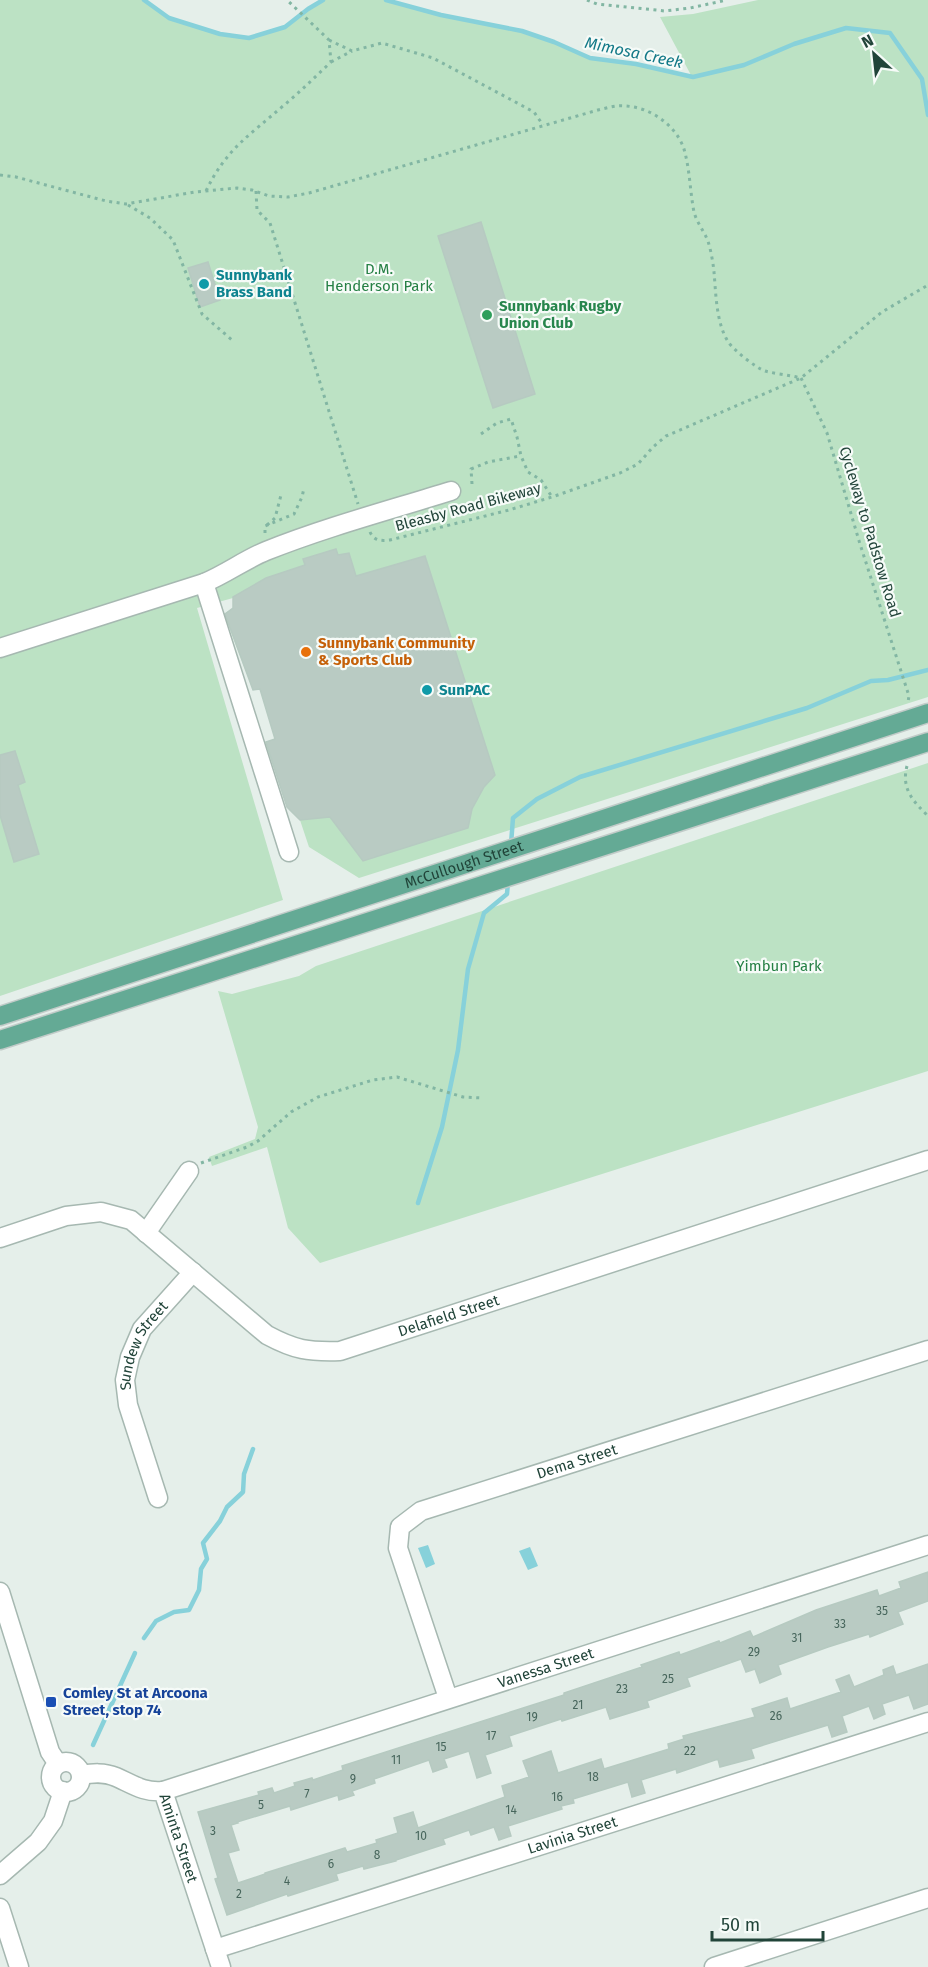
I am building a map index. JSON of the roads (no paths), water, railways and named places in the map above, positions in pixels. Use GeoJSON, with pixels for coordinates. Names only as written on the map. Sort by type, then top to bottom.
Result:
{"type":"FeatureCollection","features":[{"type":"Feature","properties":{"kind":"main road","name":"McCullough Street"},"geometry":{"type":"LineString","coordinates":[[0,1016],[928,713]]}},
{"type":"Feature","properties":{"kind":"main road","name":"McCullough Street"},"geometry":{"type":"LineString","coordinates":[[0,1040],[923,744]]}},
{"type":"Feature","properties":{"kind":"street"},"geometry":{"type":"LineString","coordinates":[[0,648],[204,583],[264,552],[451,491]]}},
{"type":"Feature","properties":{"kind":"street"},"geometry":{"type":"LineString","coordinates":[[204,583],[289,852]]}},
{"type":"Feature","properties":{"kind":"street"},"geometry":{"type":"LineString","coordinates":[[310,915],[318,938]]}},
{"type":"Feature","properties":{"kind":"street","name":"Delafield Street"},"geometry":{"type":"LineString","coordinates":[[0,1238],[66,1216],[101,1212],[131,1220],[267,1335],[284,1344],[312,1352],[340,1351],[928,1160]]}},
{"type":"Feature","properties":{"kind":"street"},"geometry":{"type":"LineString","coordinates":[[146,1233],[189,1171]]}},
{"type":"Feature","properties":{"kind":"street","name":"Sundew Street"},"geometry":{"type":"LineString","coordinates":[[158,1498],[128,1405],[125,1380],[130,1357],[142,1329],[193,1272]]}},
{"type":"Feature","properties":{"kind":"street","name":"Dema Street"},"geometry":{"type":"LineString","coordinates":[[448,1698],[398,1548],[400,1527],[421,1510],[928,1350]]}},
{"type":"Feature","properties":{"kind":"street","name":"Vanessa Street"},"geometry":{"type":"LineString","coordinates":[[162,1791],[928,1545]]}},
{"type":"Feature","properties":{"kind":"street"},"geometry":{"type":"LineString","coordinates":[[0,1592],[9,1652],[50,1752],[58,1764]]}},
{"type":"Feature","properties":{"kind":"street","name":"Lavinia Street"},"geometry":{"type":"LineString","coordinates":[[215,1949],[928,1722]]}},
{"type":"Feature","properties":{"kind":"street"},"geometry":{"type":"LineString","coordinates":[[73,1763],[77,1766],[81,1775],[80,1784],[76,1788],[63,1791],[54,1786],[51,1777],[54,1767],[58,1764],[73,1763]]}},
{"type":"Feature","properties":{"kind":"street","name":"Aminta Street"},"geometry":{"type":"LineString","coordinates":[[81,1775],[107,1774],[144,1790],[162,1791],[221,1967]]}},
{"type":"Feature","properties":{"kind":"street"},"geometry":{"type":"LineString","coordinates":[[0,1875],[38,1842],[53,1821],[63,1791]]}},
{"type":"Feature","properties":{"kind":"street"},"geometry":{"type":"LineString","coordinates":[[714,1967],[928,1898]]}},
{"type":"Feature","properties":{"kind":"street"},"geometry":{"type":"LineString","coordinates":[[0,1908],[19,1967]]}},
{"type":"Feature","properties":{"kind":"water"},"geometry":{"type":"Polygon","coordinates":[[[428,1545],[435,1564],[426,1568],[418,1548],[428,1545]]]}},
{"type":"Feature","properties":{"kind":"water"},"geometry":{"type":"Polygon","coordinates":[[[530,1547],[538,1566],[528,1570],[519,1551],[530,1547]]]}},
{"type":"Feature","properties":{"kind":"waterway","name":"Mimosa Creek"},"geometry":{"type":"LineString","coordinates":[[144,0],[169,18],[220,34],[249,38],[285,27],[323,0]]}},
{"type":"Feature","properties":{"kind":"waterway","name":"Mimosa Creek"},"geometry":{"type":"LineString","coordinates":[[386,0],[441,15],[522,31],[590,58],[636,64],[693,77],[744,65],[794,44],[846,28],[890,33],[922,79],[928,115]]}},
{"type":"Feature","properties":{"kind":"waterway"},"geometry":{"type":"LineString","coordinates":[[511,844],[513,818],[537,799],[580,777],[807,708],[871,681],[888,680],[928,670]]}},
{"type":"Feature","properties":{"kind":"waterway"},"geometry":{"type":"LineString","coordinates":[[418,1203],[442,1127],[458,1050],[468,969],[484,913],[507,894],[508,882]]}},
{"type":"Feature","properties":{"kind":"waterway"},"geometry":{"type":"LineString","coordinates":[[144,1638],[156,1621],[174,1612],[189,1610],[199,1590],[201,1569],[207,1559],[203,1543],[220,1521],[227,1507],[243,1492],[244,1474],[253,1449]]}},
{"type":"Feature","properties":{"kind":"waterway"},"geometry":{"type":"LineString","coordinates":[[93,1745],[135,1653]]}},
{"type":"Feature","properties":{"kind":"place","name":"Sunnybank Brass Band"},"geometry":{"type":"Point","coordinates":[204,284]}},
{"type":"Feature","properties":{"kind":"place","name":"Sunnybank Rugby Union Club"},"geometry":{"type":"Point","coordinates":[487,315]}},
{"type":"Feature","properties":{"kind":"place","name":"Sunnybank Community & Sports Club"},"geometry":{"type":"Point","coordinates":[306,652]}},
{"type":"Feature","properties":{"kind":"place","name":"SunPAC"},"geometry":{"type":"Point","coordinates":[427,690]}},
{"type":"Feature","properties":{"kind":"place","name":"Comley St at Arcoona Street, stop 74"},"geometry":{"type":"Point","coordinates":[51,1702]}},
{"type":"Feature","properties":{"kind":"park label","name":"D.M. Henderson Park"},"geometry":{"type":"Point","coordinates":[379,278]}},
{"type":"Feature","properties":{"kind":"park label","name":"Yimbun Park"},"geometry":{"type":"Point","coordinates":[779,966]}}]}
